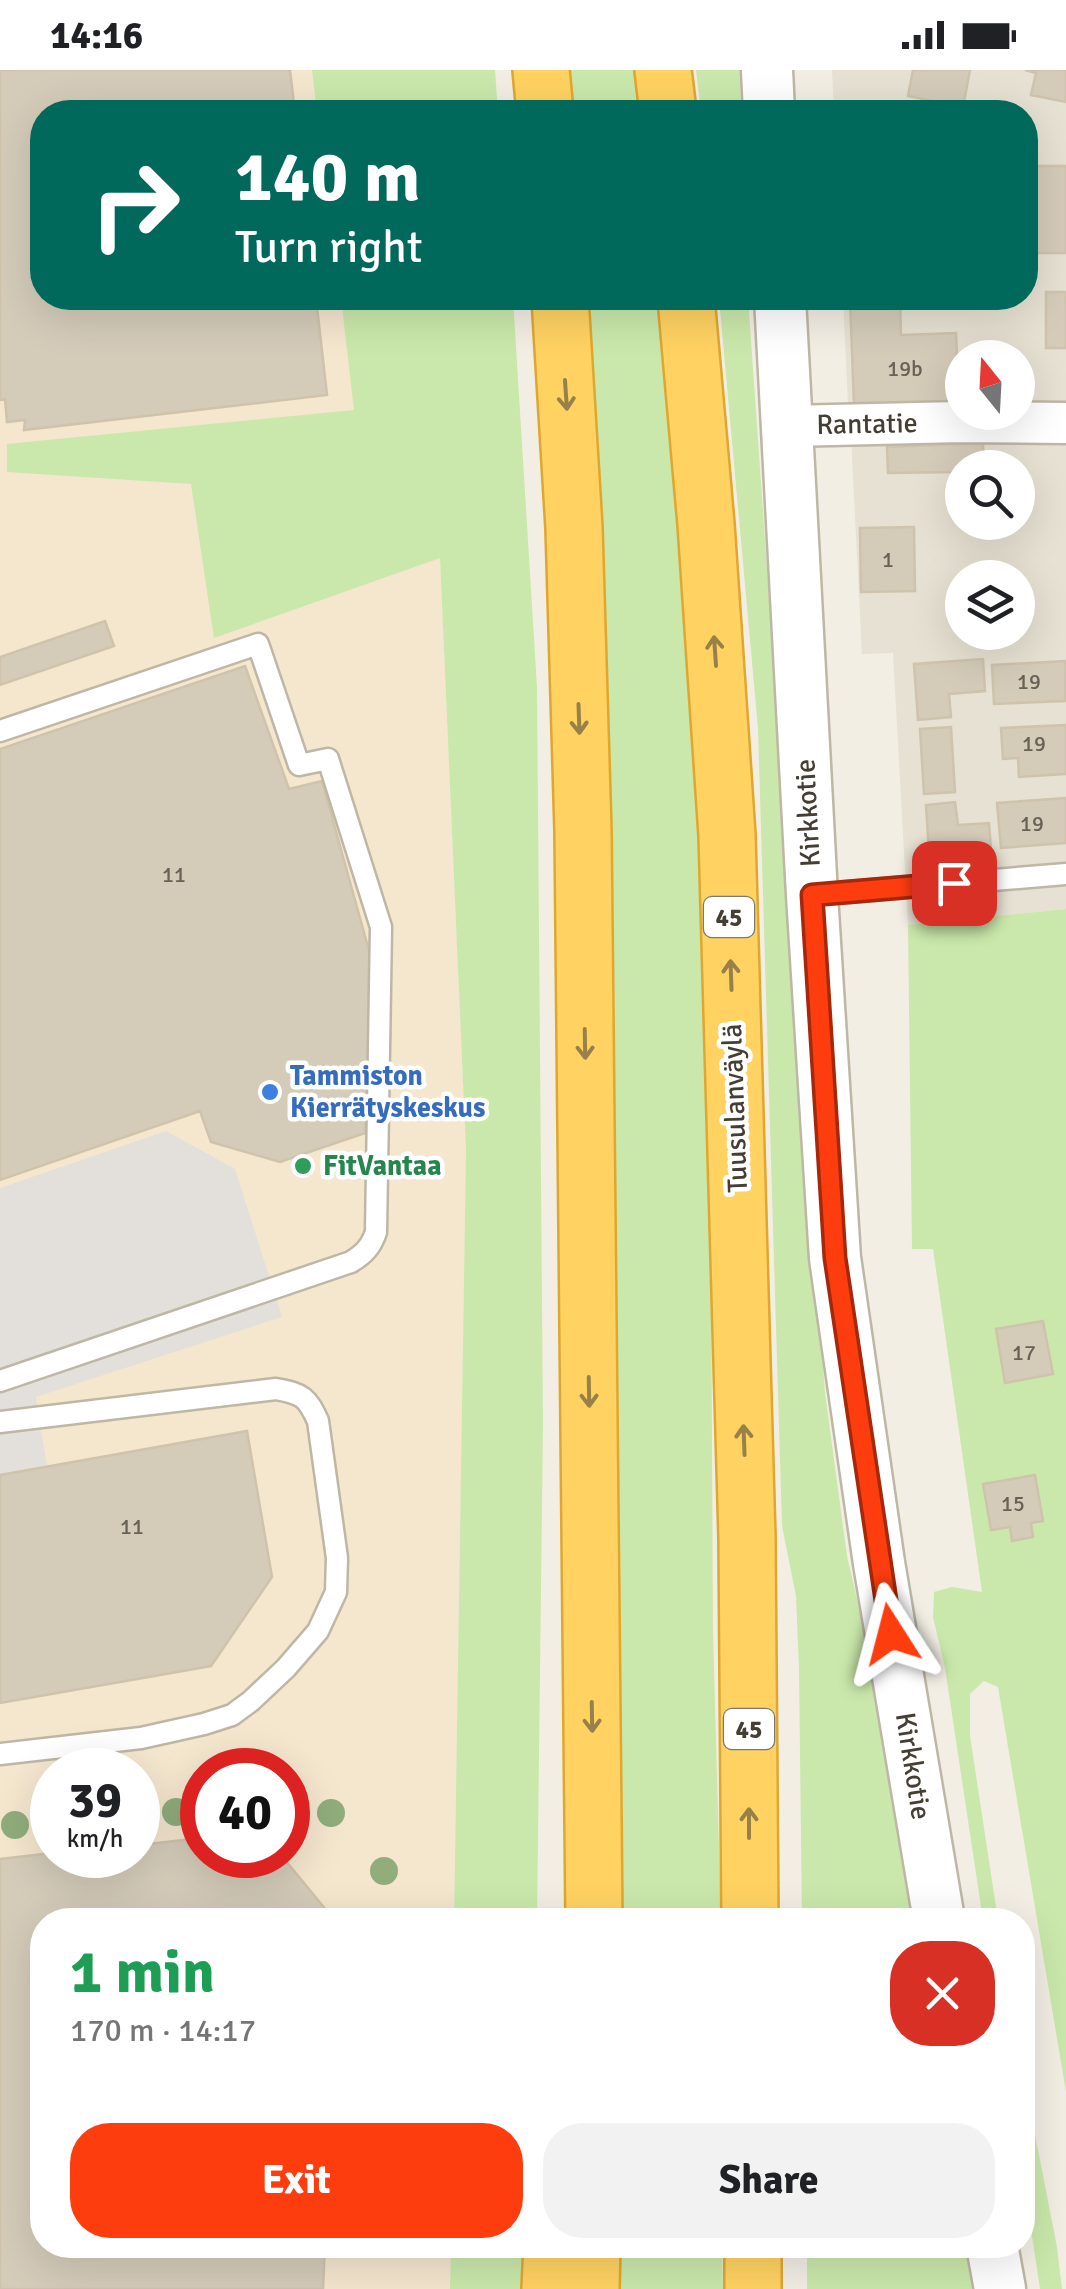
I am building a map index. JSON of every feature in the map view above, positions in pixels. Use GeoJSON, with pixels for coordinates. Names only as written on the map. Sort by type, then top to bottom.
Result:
{"type":"FeatureCollection","features":[{"type":"Feature","properties":{"kind":"highway"},"geometry":{"type":"LineString","coordinates":[[541,70],[544,100]]}},
{"type":"Feature","properties":{"kind":"highway"},"geometry":{"type":"LineString","coordinates":[[663,70],[667,100]]}},
{"type":"Feature","properties":{"kind":"highway"},"geometry":{"type":"LineString","coordinates":[[561,310],[574,528],[583,831],[594,1908]]}},
{"type":"Feature","properties":{"kind":"highway","name":"Tuusulanväylä"},"geometry":{"type":"LineString","coordinates":[[687,310],[706,524],[726,835],[747,1538],[750,1908]]}},
{"type":"Feature","properties":{"kind":"highway"},"geometry":{"type":"LineString","coordinates":[[550,2289],[551,2258]]}},
{"type":"Feature","properties":{"kind":"highway"},"geometry":{"type":"LineString","coordinates":[[591,2289],[592,2258]]}},
{"type":"Feature","properties":{"kind":"highway"},"geometry":{"type":"LineString","coordinates":[[752,2258],[753,2289]]}},
{"type":"Feature","properties":{"kind":"street"},"geometry":{"type":"LineString","coordinates":[[767,70],[768,100]]}},
{"type":"Feature","properties":{"kind":"street","name":"Kirkkotie"},"geometry":{"type":"LineString","coordinates":[[781,310],[835,1258],[879,1563],[936,1908]]}},
{"type":"Feature","properties":{"kind":"street","name":"Rantatie"},"geometry":{"type":"LineString","coordinates":[[788,426],[1066,422]]}},
{"type":"Feature","properties":{"kind":"street"},"geometry":{"type":"LineString","coordinates":[[994,2258],[1000,2289]]}},
{"type":"Feature","properties":{"kind":"lane"},"geometry":{"type":"LineString","coordinates":[[0,732],[258,644],[298,764],[328,759],[381,927],[376,1232],[372,1244],[351,1262],[0,1381]]}},
{"type":"Feature","properties":{"kind":"lane"},"geometry":{"type":"LineString","coordinates":[[812,895],[1066,874]]}},
{"type":"Feature","properties":{"kind":"lane"},"geometry":{"type":"LineString","coordinates":[[0,1422],[276,1388],[300,1393],[312,1406],[318,1421],[337,1558],[336,1592],[318,1630],[286,1668],[232,1715],[141,1738],[0,1754]]}},
{"type":"Feature","properties":{"kind":"shaded area"},"geometry":{"type":"Polygon","coordinates":[[[0,70],[393,70],[397,100],[30,100],[30,310],[420,310],[440,557],[466,1151],[454,1908],[30,1908],[30,2258],[451,2258],[450,2289],[0,2289],[0,70]]]}},
{"type":"Feature","properties":{"kind":"shaded area"},"geometry":{"type":"Polygon","coordinates":[[[832,70],[1066,70],[1066,410],[1035,410],[1035,340],[945,340],[945,402],[848,404],[844,310],[1038,310],[1038,100],[833,100],[832,70]]]}},
{"type":"Feature","properties":{"kind":"shaded area"},"geometry":{"type":"Polygon","coordinates":[[[851,437],[1066,439],[1066,909],[908,925],[893,653],[862,654],[851,437]]]}},
{"type":"Feature","properties":{"kind":"shaded area"},"geometry":{"type":"Polygon","coordinates":[[[166,1131],[235,1169],[282,1317],[36,1397],[47,1467],[0,1475],[0,1188],[166,1131]]]}},
{"type":"Feature","properties":{"kind":"green space"},"geometry":{"type":"Polygon","coordinates":[[[312,70],[495,70],[497,100],[316,100],[312,70]]]}},
{"type":"Feature","properties":{"kind":"green space"},"geometry":{"type":"Polygon","coordinates":[[[565,70],[636,70],[640,100],[568,100],[565,70]]]}},
{"type":"Feature","properties":{"kind":"green space"},"geometry":{"type":"Polygon","coordinates":[[[696,70],[740,70],[741,100],[700,100],[696,70]]]}},
{"type":"Feature","properties":{"kind":"green space"},"geometry":{"type":"Polygon","coordinates":[[[342,310],[514,310],[537,687],[543,1424],[537,1908],[454,1908],[466,1151],[440,558],[214,638],[191,484],[7,472],[7,444],[354,410],[342,310]]]}},
{"type":"Feature","properties":{"kind":"green space"},"geometry":{"type":"Polygon","coordinates":[[[584,310],[661,310],[688,620],[710,1064],[713,1631],[721,1908],[621,1908],[611,1046],[584,310]]]}},
{"type":"Feature","properties":{"kind":"green space"},"geometry":{"type":"Polygon","coordinates":[[[720,310],[749,310],[825,1393],[847,1556],[875,1676],[912,1908],[802,1908],[799,1669],[796,1596],[782,1526],[758,728],[720,310]]]}},
{"type":"Feature","properties":{"kind":"green space"},"geometry":{"type":"Polygon","coordinates":[[[1066,909],[1066,2092],[998,1687],[984,1681],[970,1694],[970,1736],[996,1908],[981,1908],[945,1668],[933,1617],[934,1592],[952,1587],[982,1592],[933,1249],[912,1249],[908,925],[1066,909]]]}},
{"type":"Feature","properties":{"kind":"green space"},"geometry":{"type":"Polygon","coordinates":[[[1035,2134],[1062,2289],[1040,2289],[1035,2256],[1035,2134]]]}},
{"type":"Feature","properties":{"kind":"green space"},"geometry":{"type":"Polygon","coordinates":[[[451,2258],[530,2258],[529,2289],[450,2289],[451,2258]]]}},
{"type":"Feature","properties":{"kind":"green space"},"geometry":{"type":"Polygon","coordinates":[[[620,2258],[722,2258],[723,2289],[620,2289],[620,2258]]]}},
{"type":"Feature","properties":{"kind":"green space"},"geometry":{"type":"Polygon","coordinates":[[[807,2258],[975,2258],[981,2289],[807,2289],[807,2258]]]}},
{"type":"Feature","properties":{"kind":"building"},"geometry":{"type":"Polygon","coordinates":[[[0,70],[290,70],[294,100],[30,100],[30,310],[317,310],[327,395],[24,430],[25,420],[7,422],[5,399],[0,400],[0,70]]]}},
{"type":"Feature","properties":{"kind":"building"},"geometry":{"type":"Polygon","coordinates":[[[913,70],[970,70],[964,100],[908,96],[913,70]]]}},
{"type":"Feature","properties":{"kind":"building"},"geometry":{"type":"Polygon","coordinates":[[[1025,70],[1066,70],[1066,102],[1031,95],[1036,73],[1025,70]]]}},
{"type":"Feature","properties":{"kind":"building"},"geometry":{"type":"Polygon","coordinates":[[[1038,166],[1066,166],[1066,253],[1038,253],[1038,166]]]}},
{"type":"Feature","properties":{"kind":"building"},"geometry":{"type":"Polygon","coordinates":[[[1046,292],[1066,292],[1066,348],[1046,348],[1046,292]]]}},
{"type":"Feature","properties":{"kind":"building"},"geometry":{"type":"Polygon","coordinates":[[[850,310],[900,310],[901,335],[956,333],[956,340],[945,340],[945,402],[854,406],[850,310]]]}},
{"type":"Feature","properties":{"kind":"building"},"geometry":{"type":"Polygon","coordinates":[[[983,443],[983,450],[945,450],[945,472],[888,473],[887,447],[983,443]]]}},
{"type":"Feature","properties":{"kind":"building"},"geometry":{"type":"Polygon","coordinates":[[[914,527],[915,591],[861,592],[860,528],[914,527]]]}},
{"type":"Feature","properties":{"kind":"building"},"geometry":{"type":"Polygon","coordinates":[[[105,621],[114,646],[0,685],[0,657],[105,621]]]}},
{"type":"Feature","properties":{"kind":"building"},"geometry":{"type":"Polygon","coordinates":[[[983,659],[985,691],[949,694],[951,717],[918,720],[914,664],[983,659]]]}},
{"type":"Feature","properties":{"kind":"building"},"geometry":{"type":"Polygon","coordinates":[[[1066,661],[1065,701],[994,704],[992,665],[1066,661]]]}},
{"type":"Feature","properties":{"kind":"building"},"geometry":{"type":"Polygon","coordinates":[[[245,666],[289,789],[322,781],[371,958],[365,1133],[280,1162],[211,1142],[200,1111],[0,1180],[0,749],[245,666]]]}},
{"type":"Feature","properties":{"kind":"building"},"geometry":{"type":"Polygon","coordinates":[[[1066,725],[1066,774],[1019,777],[1018,758],[1003,759],[1001,728],[1066,725]]]}},
{"type":"Feature","properties":{"kind":"building"},"geometry":{"type":"Polygon","coordinates":[[[951,727],[955,792],[924,794],[920,729],[951,727]]]}},
{"type":"Feature","properties":{"kind":"building"},"geometry":{"type":"Polygon","coordinates":[[[1066,798],[1066,843],[1001,848],[997,803],[1066,798]]]}},
{"type":"Feature","properties":{"kind":"building"},"geometry":{"type":"Polygon","coordinates":[[[955,802],[958,825],[989,823],[991,849],[929,853],[926,805],[955,802]]]}},
{"type":"Feature","properties":{"kind":"building"},"geometry":{"type":"Polygon","coordinates":[[[1043,1321],[1053,1374],[1005,1383],[996,1329],[1043,1321]]]}},
{"type":"Feature","properties":{"kind":"building"},"geometry":{"type":"Polygon","coordinates":[[[247,1431],[272,1577],[211,1666],[0,1703],[0,1475],[247,1431]]]}},
{"type":"Feature","properties":{"kind":"building"},"geometry":{"type":"Polygon","coordinates":[[[1035,1475],[1043,1521],[1031,1523],[1033,1537],[1012,1541],[1010,1527],[991,1530],[983,1484],[1035,1475]]]}},
{"type":"Feature","properties":{"kind":"building"},"geometry":{"type":"Polygon","coordinates":[[[180,1840],[180,1878],[300,1878],[325,1908],[30,1908],[30,2258],[324,2258],[323,2289],[0,2289],[0,1859],[30,1856],[30,1878],[160,1878],[160,1843],[180,1840]]]}},
{"type":"Feature","properties":{"kind":"place","name":"Tammiston Kierrätyskeskus"},"geometry":{"type":"Point","coordinates":[270,1092]}},
{"type":"Feature","properties":{"kind":"place","name":"FitVantaa"},"geometry":{"type":"Point","coordinates":[303,1166]}},
{"type":"Feature","properties":{"kind":"route"},"geometry":{"type":"LineString","coordinates":[[891,1634],[835,1258],[812,895],[954,883]]}}]}
